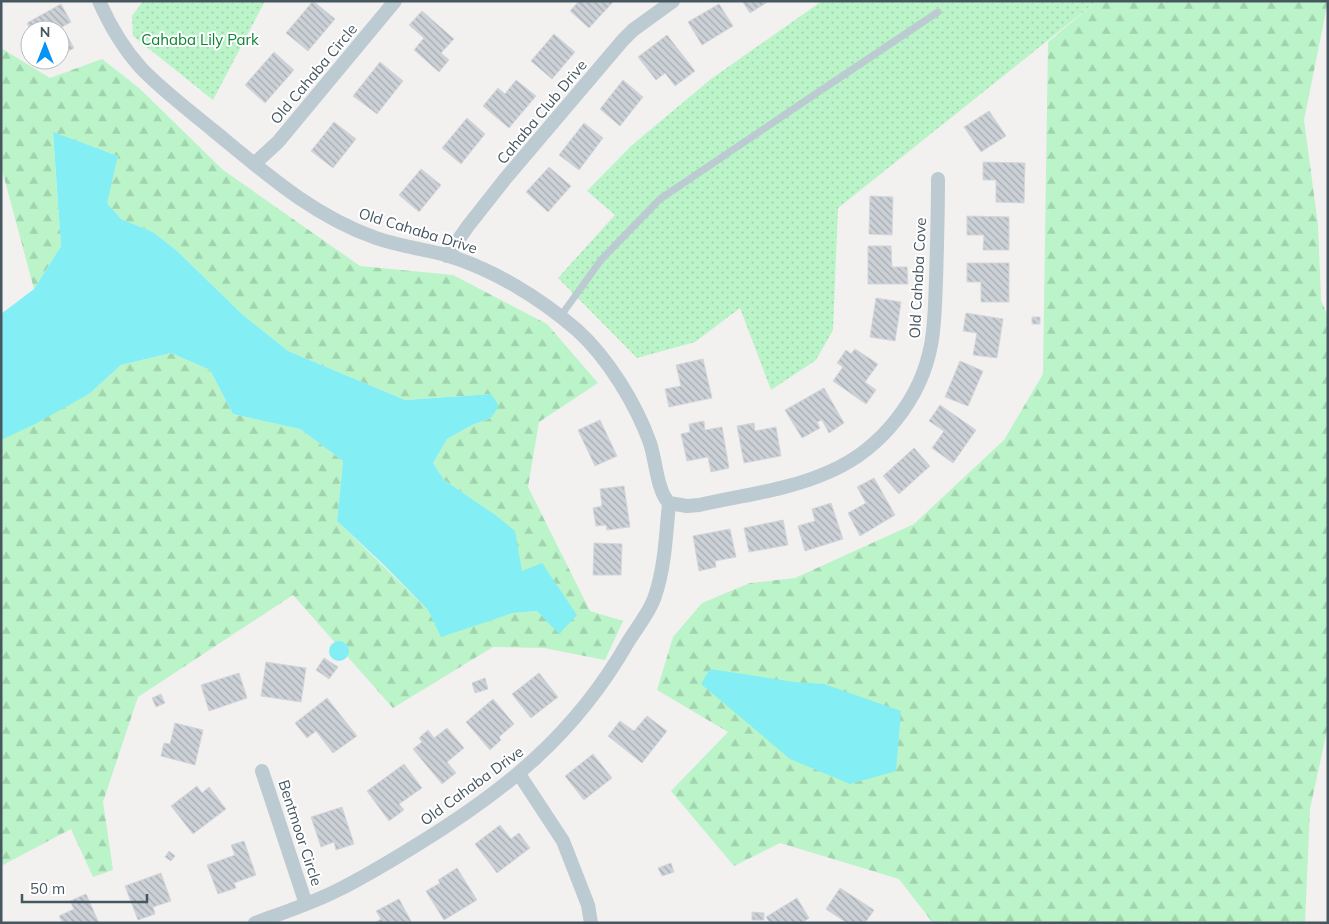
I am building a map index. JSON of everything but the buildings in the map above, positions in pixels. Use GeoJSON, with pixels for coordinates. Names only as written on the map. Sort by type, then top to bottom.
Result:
{"type":"FeatureCollection","features":[{"type":"Feature","properties":{"kind":"street","name":"Old Cahaba Drive"},"geometry":{"type":"LineString","coordinates":[[99,1],[110,26],[142,69],[254,164],[314,209],[344,225],[377,238],[448,256],[481,268],[512,285],[577,330],[598,352],[616,376],[646,432],[654,455],[664,497],[669,503],[664,561],[655,598],[616,664],[594,695],[545,750],[519,774],[449,826],[384,866],[335,892],[255,923]]}},
{"type":"Feature","properties":{"kind":"street","name":"Old Cahaba Circle"},"geometry":{"type":"LineString","coordinates":[[254,164],[278,142],[395,1]]}},
{"type":"Feature","properties":{"kind":"street","name":"Cahaba Club Drive"},"geometry":{"type":"LineString","coordinates":[[448,256],[468,226],[506,179],[623,40],[633,30],[673,1]]}},
{"type":"Feature","properties":{"kind":"street","name":"Old Cahaba Cove"},"geometry":{"type":"LineString","coordinates":[[669,503],[687,506],[699,505],[800,483],[832,471],[859,455],[888,430],[915,391],[931,346],[935,321],[938,179]]}},
{"type":"Feature","properties":{"kind":"street","name":"Bentmoor Circle"},"geometry":{"type":"LineString","coordinates":[[262,771],[306,904]]}},
{"type":"Feature","properties":{"kind":"street"},"geometry":{"type":"LineString","coordinates":[[519,774],[563,840],[588,905],[591,923]]}},
{"type":"Feature","properties":{"kind":"lane"},"geometry":{"type":"LineString","coordinates":[[560,317],[601,260],[660,199],[938,12]]}},
{"type":"Feature","properties":{"kind":"green space","name":"Cahaba Lily Park"},"geometry":{"type":"Polygon","coordinates":[[[143,1],[265,1],[213,100],[133,36],[132,16],[143,1]]]}},
{"type":"Feature","properties":{"kind":"green space"},"geometry":{"type":"Polygon","coordinates":[[[822,1],[1097,1],[838,208],[833,330],[816,360],[771,390],[740,308],[695,342],[637,358],[558,278],[615,215],[587,191],[631,146],[711,79],[822,1]]]}},
{"type":"Feature","properties":{"kind":"green space"},"geometry":{"type":"Polygon","coordinates":[[[1097,1],[1328,1],[1304,120],[1318,225],[1321,300],[1328,317],[1328,726],[1310,809],[1305,923],[933,923],[899,879],[780,843],[734,866],[671,791],[728,732],[657,690],[673,637],[702,603],[750,583],[795,578],[914,524],[1004,440],[1043,374],[1048,42],[1097,1]]]}},
{"type":"Feature","properties":{"kind":"green space"},"geometry":{"type":"Polygon","coordinates":[[[1,48],[20,60],[20,70],[37,70],[50,78],[102,59],[139,88],[223,170],[360,266],[453,275],[547,324],[598,383],[539,422],[528,487],[590,611],[623,621],[605,660],[544,648],[493,647],[393,708],[293,595],[138,697],[103,802],[113,870],[93,877],[71,829],[1,866],[1,440],[89,394],[121,365],[171,353],[210,370],[233,414],[300,429],[343,461],[337,521],[428,610],[441,636],[513,613],[537,611],[522,571],[494,514],[444,480],[433,463],[447,439],[472,425],[491,418],[491,394],[405,400],[288,351],[243,315],[176,250],[153,232],[121,219],[106,202],[118,156],[53,133],[61,246],[34,289],[1,166],[1,48]]]}},
{"type":"Feature","properties":{"kind":"water"},"geometry":{"type":"Polygon","coordinates":[[[53,132],[118,156],[107,203],[121,219],[153,232],[176,250],[243,315],[288,351],[405,400],[491,394],[499,406],[491,418],[472,425],[447,439],[433,463],[444,480],[494,514],[515,531],[522,571],[542,563],[577,615],[559,634],[537,611],[513,613],[441,637],[428,610],[337,521],[343,461],[300,429],[233,414],[210,370],[171,353],[121,365],[89,394],[35,424],[1,440],[1,314],[34,289],[61,246],[53,132]]]}},
{"type":"Feature","properties":{"kind":"water"},"geometry":{"type":"Polygon","coordinates":[[[335,641],[343,641],[349,647],[349,655],[343,661],[335,661],[329,655],[329,647],[335,641]]]}},
{"type":"Feature","properties":{"kind":"water"},"geometry":{"type":"Polygon","coordinates":[[[710,669],[794,682],[824,684],[901,711],[896,771],[850,784],[790,759],[701,684],[710,669]]]}}]}
